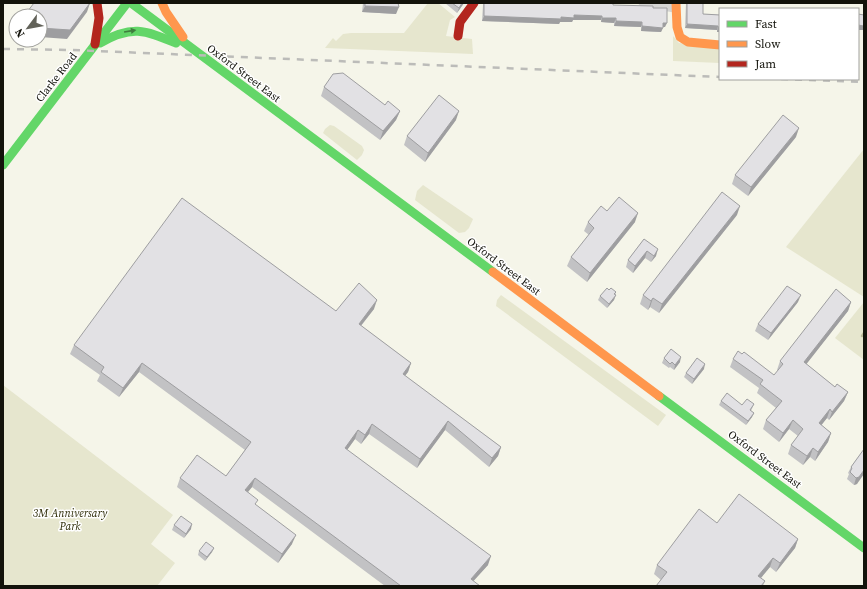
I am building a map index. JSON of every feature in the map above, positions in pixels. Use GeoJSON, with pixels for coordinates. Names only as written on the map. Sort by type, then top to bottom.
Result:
{"type":"FeatureCollection","features":[{"type":"Feature","properties":{"kind":"main road"},"geometry":{"type":"LineString","coordinates":[[95,47],[99,25],[99,13],[96,3]]}},
{"type":"Feature","properties":{"kind":"main road","name":"Clarke Road"},"geometry":{"type":"LineString","coordinates":[[3,165],[95,47],[127,3]]}},
{"type":"Feature","properties":{"kind":"main road","name":"Oxford Street East"},"geometry":{"type":"LineString","coordinates":[[131,3],[864,548]]}},
{"type":"Feature","properties":{"kind":"main road"},"geometry":{"type":"LineString","coordinates":[[162,3],[171,21],[191,48]]}},
{"type":"Feature","properties":{"kind":"main road"},"geometry":{"type":"LineString","coordinates":[[458,36],[460,22],[474,3]]}},
{"type":"Feature","properties":{"kind":"main road"},"geometry":{"type":"LineString","coordinates":[[676,5],[677,27],[680,37],[688,42],[719,45]]}},
{"type":"Feature","properties":{"kind":"main road"},"geometry":{"type":"LineString","coordinates":[[95,47],[115,34],[134,30],[150,33],[191,48]]}},
{"type":"Feature","properties":{"kind":"street"},"geometry":{"type":"LineString","coordinates":[[643,3],[676,5]]}},
{"type":"Feature","properties":{"kind":"green space"},"geometry":{"type":"Polygon","coordinates":[[[428,3],[438,3],[455,17],[450,20],[446,36],[472,39],[473,54],[325,48],[333,38],[336,41],[343,34],[404,33],[428,3]]]}},
{"type":"Feature","properties":{"kind":"green space"},"geometry":{"type":"Polygon","coordinates":[[[673,36],[679,43],[719,48],[719,63],[673,61],[673,36]]]}},
{"type":"Feature","properties":{"kind":"green space"},"geometry":{"type":"Polygon","coordinates":[[[330,125],[334,126],[362,146],[364,150],[362,155],[357,160],[323,133],[330,125]]]}},
{"type":"Feature","properties":{"kind":"green space"},"geometry":{"type":"Polygon","coordinates":[[[864,149],[864,297],[786,247],[864,149]]]}},
{"type":"Feature","properties":{"kind":"green space"},"geometry":{"type":"Polygon","coordinates":[[[423,185],[473,219],[469,228],[465,232],[459,233],[415,200],[417,191],[423,185]]]}},
{"type":"Feature","properties":{"kind":"green space"},"geometry":{"type":"Polygon","coordinates":[[[501,295],[666,415],[658,426],[496,306],[497,300],[501,295]]]}},
{"type":"Feature","properties":{"kind":"green space"},"geometry":{"type":"Polygon","coordinates":[[[864,302],[864,360],[835,338],[864,302]]]}},
{"type":"Feature","properties":{"kind":"green space","name":"3M Anniversary Park"},"geometry":{"type":"Polygon","coordinates":[[[3,385],[173,515],[151,544],[175,563],[157,586],[3,586],[3,385]]]}},
{"type":"Feature","properties":{"kind":"building"},"geometry":{"type":"Polygon","coordinates":[[[34,3],[90,3],[70,30],[48,29],[48,8],[30,8],[34,3]]]}},
{"type":"Feature","properties":{"kind":"building"},"geometry":{"type":"Polygon","coordinates":[[[365,3],[398,3],[399,7],[365,6],[365,3]]]}},
{"type":"Feature","properties":{"kind":"building"},"geometry":{"type":"Polygon","coordinates":[[[452,3],[462,3],[459,8],[452,3]]]}},
{"type":"Feature","properties":{"kind":"building"},"geometry":{"type":"Polygon","coordinates":[[[484,3],[613,3],[613,5],[653,6],[653,8],[667,8],[667,23],[663,23],[663,28],[642,26],[642,22],[616,21],[616,18],[602,18],[602,16],[574,15],[574,18],[561,17],[561,19],[484,16],[484,3]]]}},
{"type":"Feature","properties":{"kind":"building"},"geometry":{"type":"Polygon","coordinates":[[[687,3],[703,3],[703,14],[719,15],[719,28],[718,26],[687,24],[687,3]]]}},
{"type":"Feature","properties":{"kind":"building"},"geometry":{"type":"Polygon","coordinates":[[[859,14],[864,15],[864,26],[859,25],[859,14]]]}},
{"type":"Feature","properties":{"kind":"building"},"geometry":{"type":"Polygon","coordinates":[[[343,73],[385,105],[388,101],[400,111],[383,131],[324,87],[333,74],[343,73]]]}},
{"type":"Feature","properties":{"kind":"building"},"geometry":{"type":"Polygon","coordinates":[[[439,95],[459,111],[428,153],[407,136],[439,95]]]}},
{"type":"Feature","properties":{"kind":"building"},"geometry":{"type":"Polygon","coordinates":[[[783,115],[799,128],[751,187],[735,175],[783,115]]]}},
{"type":"Feature","properties":{"kind":"building"},"geometry":{"type":"Polygon","coordinates":[[[722,192],[740,206],[662,304],[653,298],[651,301],[643,295],[722,192]]]}},
{"type":"Feature","properties":{"kind":"building"},"geometry":{"type":"Polygon","coordinates":[[[619,197],[638,213],[590,273],[571,257],[594,228],[588,222],[601,206],[607,211],[619,197]]]}},
{"type":"Feature","properties":{"kind":"building"},"geometry":{"type":"Polygon","coordinates":[[[182,198],[336,311],[359,283],[377,300],[359,324],[411,363],[403,374],[501,447],[492,458],[448,421],[420,459],[372,424],[365,435],[358,430],[345,448],[491,556],[471,579],[480,586],[401,586],[255,478],[245,490],[258,500],[255,504],[296,535],[282,554],[180,478],[197,455],[226,476],[251,442],[142,363],[123,388],[101,372],[104,367],[74,345],[182,198]]]}},
{"type":"Feature","properties":{"kind":"building"},"geometry":{"type":"Polygon","coordinates":[[[644,239],[658,249],[654,256],[647,251],[635,266],[628,260],[644,239]]]}},
{"type":"Feature","properties":{"kind":"building"},"geometry":{"type":"Polygon","coordinates":[[[787,286],[801,295],[771,333],[758,324],[787,286]]]}},
{"type":"Feature","properties":{"kind":"building"},"geometry":{"type":"Polygon","coordinates":[[[607,288],[609,290],[611,288],[616,292],[614,294],[616,295],[609,304],[600,296],[607,288]]]}},
{"type":"Feature","properties":{"kind":"building"},"geometry":{"type":"Polygon","coordinates":[[[836,289],[851,302],[804,362],[835,387],[837,384],[848,392],[832,412],[830,409],[819,423],[831,433],[818,452],[813,448],[807,456],[791,445],[803,429],[793,420],[783,433],[766,420],[782,401],[760,384],[763,380],[733,359],[738,351],[742,354],[744,352],[774,375],[783,364],[780,361],[836,289]]]}},
{"type":"Feature","properties":{"kind":"building"},"geometry":{"type":"Polygon","coordinates":[[[671,349],[681,357],[675,365],[672,362],[670,364],[664,358],[671,349]]]}},
{"type":"Feature","properties":{"kind":"building"},"geometry":{"type":"Polygon","coordinates":[[[697,358],[705,364],[694,379],[686,373],[697,358]]]}},
{"type":"Feature","properties":{"kind":"building"},"geometry":{"type":"Polygon","coordinates":[[[727,393],[742,405],[747,399],[754,404],[750,410],[754,413],[748,421],[721,401],[727,393]]]}},
{"type":"Feature","properties":{"kind":"building"},"geometry":{"type":"Polygon","coordinates":[[[864,449],[864,470],[859,477],[856,478],[850,472],[851,467],[864,449]]]}},
{"type":"Feature","properties":{"kind":"building"},"geometry":{"type":"Polygon","coordinates":[[[739,494],[798,539],[780,563],[773,558],[758,576],[765,581],[761,586],[656,586],[667,572],[657,565],[699,509],[717,523],[739,494]]]}},
{"type":"Feature","properties":{"kind":"building"},"geometry":{"type":"Polygon","coordinates":[[[181,516],[192,524],[186,534],[174,525],[181,516]]]}},
{"type":"Feature","properties":{"kind":"building"},"geometry":{"type":"Polygon","coordinates":[[[206,542],[214,548],[207,557],[199,551],[206,542]]]}},
{"type":"Feature","properties":{"kind":"railway"},"geometry":{"type":"LineString","coordinates":[[3,49],[72,50],[719,77]]}},
{"type":"Feature","properties":{"kind":"railway"},"geometry":{"type":"LineString","coordinates":[[809,80],[864,82]]}},
{"type":"Feature","properties":{"kind":"traffic: fast"},"geometry":{"type":"LineString","coordinates":[[3,165],[127,3]]}},
{"type":"Feature","properties":{"kind":"traffic: fast"},"geometry":{"type":"LineString","coordinates":[[131,3],[493,272]]}},
{"type":"Feature","properties":{"kind":"traffic: fast"},"geometry":{"type":"LineString","coordinates":[[100,43],[111,37],[138,31],[155,35],[176,43]]}},
{"type":"Feature","properties":{"kind":"traffic: fast"},"geometry":{"type":"LineString","coordinates":[[659,396],[864,548]]}},
{"type":"Feature","properties":{"kind":"traffic: slow"},"geometry":{"type":"LineString","coordinates":[[162,3],[166,12],[183,37]]}},
{"type":"Feature","properties":{"kind":"traffic: slow"},"geometry":{"type":"LineString","coordinates":[[676,3],[677,27],[680,37],[688,42],[719,45]]}},
{"type":"Feature","properties":{"kind":"traffic: slow"},"geometry":{"type":"LineString","coordinates":[[493,272],[659,396]]}},
{"type":"Feature","properties":{"kind":"traffic: jam"},"geometry":{"type":"LineString","coordinates":[[95,44],[99,18],[97,3]]}},
{"type":"Feature","properties":{"kind":"traffic: jam"},"geometry":{"type":"LineString","coordinates":[[458,36],[460,22],[474,3]]}}]}
